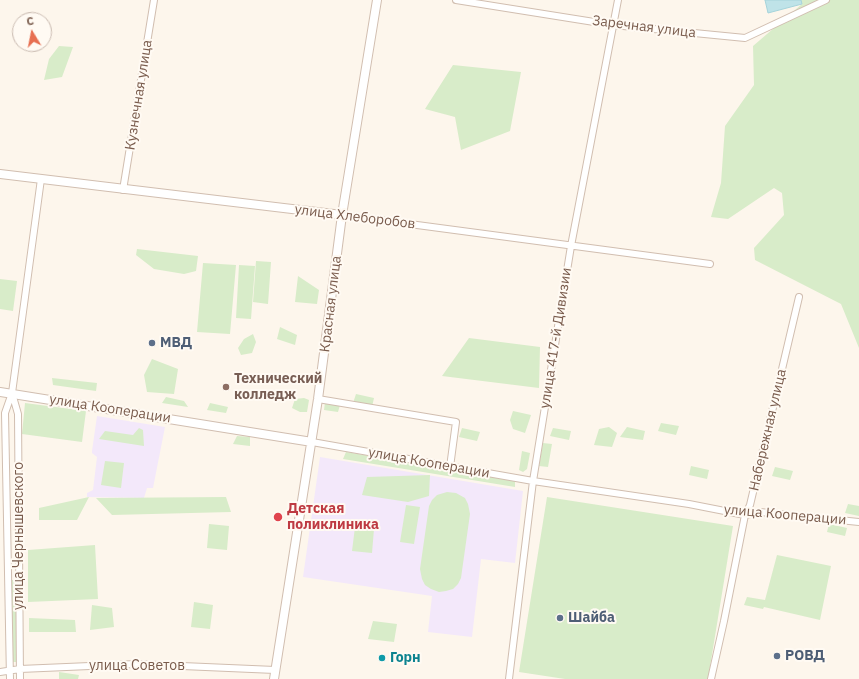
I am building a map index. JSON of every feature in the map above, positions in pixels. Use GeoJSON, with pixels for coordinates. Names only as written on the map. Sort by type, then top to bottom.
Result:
{"type":"FeatureCollection","features":[{"type":"Feature","properties":{"kind":"street","name":"Кузнечная улица"},"geometry":{"type":"LineString","coordinates":[[123,190],[154,0]]}},
{"type":"Feature","properties":{"kind":"street","name":"Красная улица"},"geometry":{"type":"LineString","coordinates":[[274,679],[312,442],[342,215],[377,0]]}},
{"type":"Feature","properties":{"kind":"street","name":"Заречная улица"},"geometry":{"type":"LineString","coordinates":[[456,0],[614,25],[745,38],[826,0]]}},
{"type":"Feature","properties":{"kind":"street","name":"улица 417-й Дивизии"},"geometry":{"type":"LineString","coordinates":[[509,679],[533,481],[571,246],[618,0]]}},
{"type":"Feature","properties":{"kind":"street","name":"улица Хлеборобов"},"geometry":{"type":"LineString","coordinates":[[0,174],[123,190],[342,215],[710,264]]}},
{"type":"Feature","properties":{"kind":"street","name":"улица Чернышевского"},"geometry":{"type":"LineString","coordinates":[[10,679],[6,413],[12,393],[40,179]]}},
{"type":"Feature","properties":{"kind":"street","name":"Набережная улица"},"geometry":{"type":"LineString","coordinates":[[711,679],[745,515],[750,505],[799,297]]}},
{"type":"Feature","properties":{"kind":"street","name":"улица Кооперации"},"geometry":{"type":"LineString","coordinates":[[0,392],[312,442],[533,481],[648,498],[745,515],[760,512],[859,522]]}},
{"type":"Feature","properties":{"kind":"street","name":"улица Чернышевского"},"geometry":{"type":"LineString","coordinates":[[12,393],[18,414],[20,679]]}},
{"type":"Feature","properties":{"kind":"street"},"geometry":{"type":"LineString","coordinates":[[318,399],[456,422],[450,466]]}},
{"type":"Feature","properties":{"kind":"street","name":"улица Советов"},"geometry":{"type":"LineString","coordinates":[[0,672],[20,669],[136,664],[275,670]]}},
{"type":"Feature","properties":{"kind":"shaded area"},"geometry":{"type":"Polygon","coordinates":[[[97,416],[165,427],[153,488],[147,488],[144,498],[87,497],[87,493],[93,490],[97,457],[92,453],[92,451],[97,416]]]}},
{"type":"Feature","properties":{"kind":"shaded area"},"geometry":{"type":"Polygon","coordinates":[[[320,457],[523,491],[515,563],[481,559],[472,637],[428,632],[432,596],[303,577],[320,457]]]}},
{"type":"Feature","properties":{"kind":"green space"},"geometry":{"type":"Polygon","coordinates":[[[801,0],[859,0],[859,348],[841,304],[755,260],[754,248],[784,215],[782,193],[774,188],[728,219],[711,217],[721,183],[725,126],[754,85],[753,46],[802,4],[801,0]]]}},
{"type":"Feature","properties":{"kind":"green space"},"geometry":{"type":"Polygon","coordinates":[[[59,46],[73,47],[62,77],[44,80],[49,59],[59,46]]]}},
{"type":"Feature","properties":{"kind":"green space"},"geometry":{"type":"Polygon","coordinates":[[[453,65],[521,72],[510,131],[461,150],[455,117],[425,109],[453,65]]]}},
{"type":"Feature","properties":{"kind":"green space"},"geometry":{"type":"Polygon","coordinates":[[[137,249],[198,256],[196,271],[184,274],[154,269],[136,255],[137,249]]]}},
{"type":"Feature","properties":{"kind":"green space"},"geometry":{"type":"Polygon","coordinates":[[[256,261],[271,262],[268,304],[253,302],[256,261]]]}},
{"type":"Feature","properties":{"kind":"green space"},"geometry":{"type":"Polygon","coordinates":[[[203,263],[236,265],[230,334],[197,332],[203,263]]]}},
{"type":"Feature","properties":{"kind":"green space"},"geometry":{"type":"Polygon","coordinates":[[[239,265],[255,266],[251,319],[236,318],[239,265]]]}},
{"type":"Feature","properties":{"kind":"green space"},"geometry":{"type":"Polygon","coordinates":[[[298,276],[319,290],[317,304],[295,302],[298,276]]]}},
{"type":"Feature","properties":{"kind":"green space"},"geometry":{"type":"Polygon","coordinates":[[[0,279],[17,281],[13,311],[0,309],[0,279]]]}},
{"type":"Feature","properties":{"kind":"green space"},"geometry":{"type":"Polygon","coordinates":[[[280,327],[297,335],[295,345],[277,339],[280,327]]]}},
{"type":"Feature","properties":{"kind":"green space"},"geometry":{"type":"Polygon","coordinates":[[[253,334],[256,342],[252,353],[241,355],[238,348],[244,339],[253,334]]]}},
{"type":"Feature","properties":{"kind":"green space"},"geometry":{"type":"Polygon","coordinates":[[[469,338],[540,347],[539,388],[442,376],[469,338]]]}},
{"type":"Feature","properties":{"kind":"green space"},"geometry":{"type":"Polygon","coordinates":[[[152,359],[178,369],[174,394],[147,392],[144,375],[152,359]]]}},
{"type":"Feature","properties":{"kind":"green space"},"geometry":{"type":"Polygon","coordinates":[[[52,378],[97,383],[96,391],[53,385],[52,378]]]}},
{"type":"Feature","properties":{"kind":"green space"},"geometry":{"type":"Polygon","coordinates":[[[356,394],[374,398],[372,407],[353,403],[356,394]]]}},
{"type":"Feature","properties":{"kind":"green space"},"geometry":{"type":"Polygon","coordinates":[[[166,397],[184,401],[188,407],[162,403],[166,397]]]}},
{"type":"Feature","properties":{"kind":"green space"},"geometry":{"type":"Polygon","coordinates":[[[304,398],[309,400],[307,412],[300,412],[292,408],[295,399],[304,398]]]}},
{"type":"Feature","properties":{"kind":"green space"},"geometry":{"type":"Polygon","coordinates":[[[325,402],[340,405],[338,412],[324,410],[325,402]]]}},
{"type":"Feature","properties":{"kind":"green space"},"geometry":{"type":"Polygon","coordinates":[[[25,403],[86,411],[82,442],[22,434],[25,403]]]}},
{"type":"Feature","properties":{"kind":"green space"},"geometry":{"type":"Polygon","coordinates":[[[210,403],[228,407],[226,413],[207,410],[210,403]]]}},
{"type":"Feature","properties":{"kind":"green space"},"geometry":{"type":"Polygon","coordinates":[[[513,411],[531,415],[525,433],[513,429],[510,420],[513,411]]]}},
{"type":"Feature","properties":{"kind":"green space"},"geometry":{"type":"Polygon","coordinates":[[[661,423],[679,426],[676,435],[658,431],[661,423]]]}},
{"type":"Feature","properties":{"kind":"green space"},"geometry":{"type":"Polygon","coordinates":[[[609,427],[617,433],[612,447],[594,445],[599,429],[609,427]]]}},
{"type":"Feature","properties":{"kind":"green space"},"geometry":{"type":"Polygon","coordinates":[[[627,427],[645,431],[643,440],[620,437],[627,427]]]}},
{"type":"Feature","properties":{"kind":"green space"},"geometry":{"type":"Polygon","coordinates":[[[139,428],[143,430],[144,446],[99,439],[105,431],[133,435],[139,428]]]}},
{"type":"Feature","properties":{"kind":"green space"},"geometry":{"type":"Polygon","coordinates":[[[462,428],[480,432],[477,441],[459,437],[462,428]]]}},
{"type":"Feature","properties":{"kind":"green space"},"geometry":{"type":"Polygon","coordinates":[[[553,428],[571,431],[569,440],[550,436],[553,428]]]}},
{"type":"Feature","properties":{"kind":"green space"},"geometry":{"type":"Polygon","coordinates":[[[237,436],[250,437],[250,446],[233,444],[237,436]]]}},
{"type":"Feature","properties":{"kind":"green space"},"geometry":{"type":"Polygon","coordinates":[[[543,443],[552,444],[548,467],[539,466],[543,443]]]}},
{"type":"Feature","properties":{"kind":"green space"},"geometry":{"type":"Polygon","coordinates":[[[522,451],[530,453],[527,469],[523,472],[519,470],[522,451]]]}},
{"type":"Feature","properties":{"kind":"green space"},"geometry":{"type":"Polygon","coordinates":[[[346,452],[515,480],[515,487],[343,459],[346,452]]]}},
{"type":"Feature","properties":{"kind":"green space"},"geometry":{"type":"Polygon","coordinates":[[[105,461],[124,463],[121,488],[101,485],[105,461]]]}},
{"type":"Feature","properties":{"kind":"green space"},"geometry":{"type":"Polygon","coordinates":[[[691,466],[709,470],[707,479],[689,475],[691,466]]]}},
{"type":"Feature","properties":{"kind":"green space"},"geometry":{"type":"Polygon","coordinates":[[[775,467],[793,471],[790,480],[772,476],[775,467]]]}},
{"type":"Feature","properties":{"kind":"green space"},"geometry":{"type":"Polygon","coordinates":[[[430,475],[429,496],[408,502],[362,495],[367,477],[430,475]]]}},
{"type":"Feature","properties":{"kind":"green space"},"geometry":{"type":"Polygon","coordinates":[[[447,492],[456,493],[465,498],[470,514],[461,578],[453,589],[439,592],[425,585],[420,569],[429,506],[437,495],[447,492]]]}},
{"type":"Feature","properties":{"kind":"green space"},"geometry":{"type":"Polygon","coordinates":[[[89,497],[77,520],[39,520],[39,508],[89,497]]]}},
{"type":"Feature","properties":{"kind":"green space"},"geometry":{"type":"Polygon","coordinates":[[[226,497],[231,512],[112,515],[96,498],[226,497]]]}},
{"type":"Feature","properties":{"kind":"green space"},"geometry":{"type":"Polygon","coordinates":[[[547,497],[733,526],[708,679],[565,679],[519,672],[547,497]]]}},
{"type":"Feature","properties":{"kind":"green space"},"geometry":{"type":"Polygon","coordinates":[[[848,504],[859,506],[859,516],[845,513],[848,504]]]}},
{"type":"Feature","properties":{"kind":"green space"},"geometry":{"type":"Polygon","coordinates":[[[406,505],[420,507],[414,544],[400,542],[406,505]]]}},
{"type":"Feature","properties":{"kind":"green space"},"geometry":{"type":"Polygon","coordinates":[[[209,524],[229,526],[227,550],[207,548],[209,524]]]}},
{"type":"Feature","properties":{"kind":"green space"},"geometry":{"type":"Polygon","coordinates":[[[829,524],[847,528],[845,536],[827,532],[829,524]]]}},
{"type":"Feature","properties":{"kind":"green space"},"geometry":{"type":"Polygon","coordinates":[[[355,527],[374,529],[372,553],[352,551],[355,527]]]}},
{"type":"Feature","properties":{"kind":"green space"},"geometry":{"type":"Polygon","coordinates":[[[95,545],[98,599],[28,602],[28,550],[95,545]]]}},
{"type":"Feature","properties":{"kind":"green space"},"geometry":{"type":"Polygon","coordinates":[[[777,555],[831,566],[820,620],[764,607],[763,609],[744,605],[747,597],[765,600],[777,555]]]}},
{"type":"Feature","properties":{"kind":"green space"},"geometry":{"type":"Polygon","coordinates":[[[10,580],[18,580],[17,662],[12,662],[10,580]]]}},
{"type":"Feature","properties":{"kind":"green space"},"geometry":{"type":"Polygon","coordinates":[[[194,602],[213,605],[210,629],[191,627],[194,602]]]}},
{"type":"Feature","properties":{"kind":"green space"},"geometry":{"type":"Polygon","coordinates":[[[92,605],[112,608],[114,627],[90,630],[92,605]]]}},
{"type":"Feature","properties":{"kind":"green space"},"geometry":{"type":"Polygon","coordinates":[[[29,618],[75,620],[76,632],[29,632],[29,618]]]}},
{"type":"Feature","properties":{"kind":"green space"},"geometry":{"type":"Polygon","coordinates":[[[373,621],[397,624],[394,642],[368,639],[373,621]]]}},
{"type":"Feature","properties":{"kind":"green space"},"geometry":{"type":"Polygon","coordinates":[[[59,672],[79,675],[78,679],[59,679],[59,672]]]}},
{"type":"Feature","properties":{"kind":"water"},"geometry":{"type":"Polygon","coordinates":[[[765,0],[801,0],[802,4],[768,13],[765,0]]]}},
{"type":"Feature","properties":{"kind":"place","name":"МВД"},"geometry":{"type":"Point","coordinates":[152,343]}},
{"type":"Feature","properties":{"kind":"place","name":"Технический колледж"},"geometry":{"type":"Point","coordinates":[226,387]}},
{"type":"Feature","properties":{"kind":"place","name":"Детская поликлиника"},"geometry":{"type":"Point","coordinates":[278,517]}},
{"type":"Feature","properties":{"kind":"place","name":"Шайба"},"geometry":{"type":"Point","coordinates":[560,618]}},
{"type":"Feature","properties":{"kind":"place","name":"РОВД"},"geometry":{"type":"Point","coordinates":[777,656]}},
{"type":"Feature","properties":{"kind":"place","name":"Горн"},"geometry":{"type":"Point","coordinates":[382,658]}}]}
